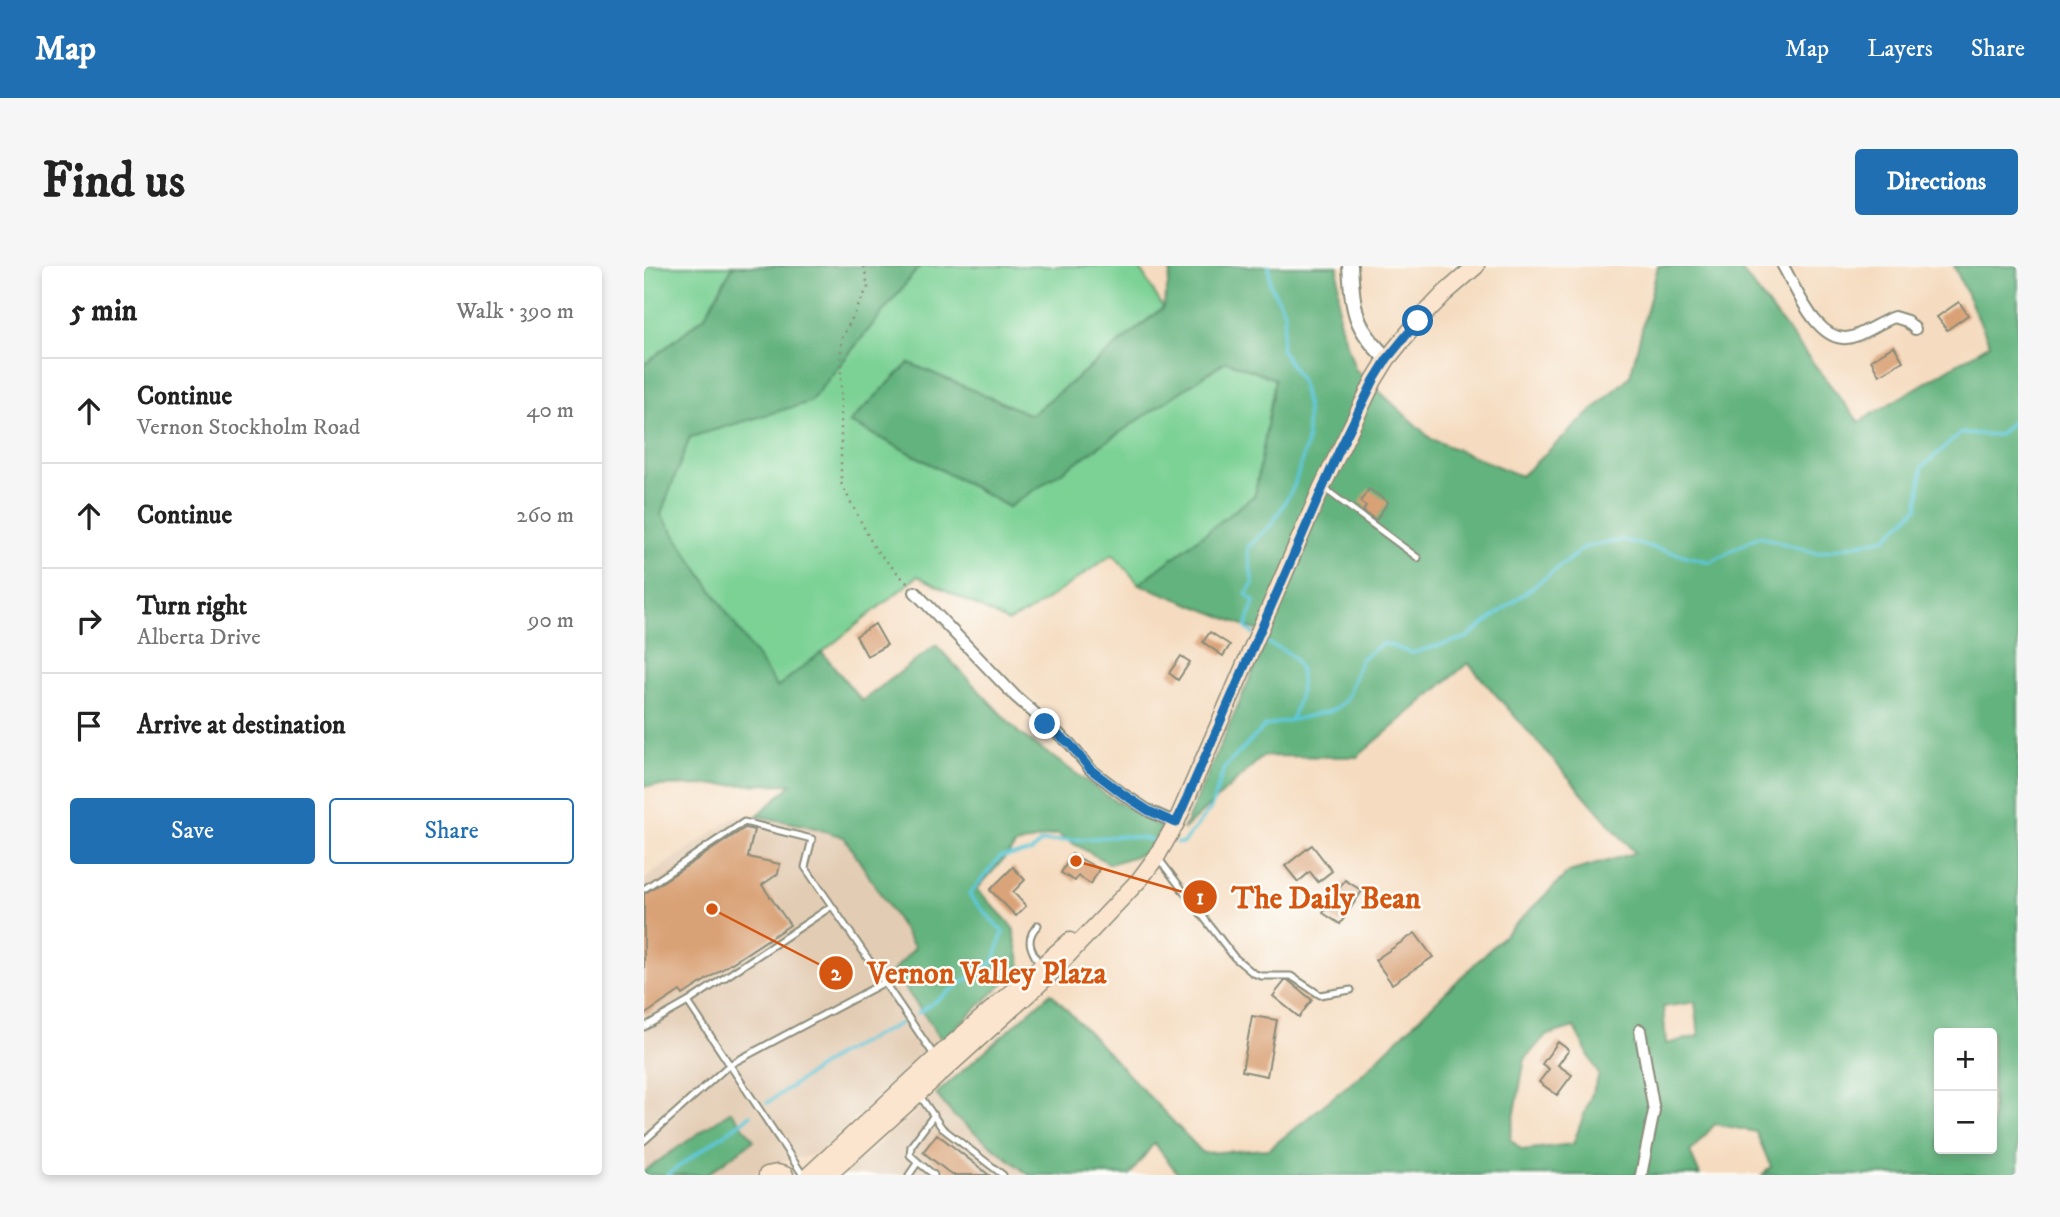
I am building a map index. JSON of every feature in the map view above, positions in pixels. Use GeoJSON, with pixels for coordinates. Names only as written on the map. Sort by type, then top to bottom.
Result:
{"type":"FeatureCollection","features":[{"type":"Feature","properties":{"kind":"main road"},"geometry":{"type":"LineString","coordinates":[[828,1175],[919,1093],[1116,904],[1157,856],[1176,823],[1322,487],[1374,380],[1387,359],[1418,321],[1476,266]]}},
{"type":"Feature","properties":{"kind":"main road"},"geometry":{"type":"LineString","coordinates":[[809,1175],[936,1058],[1045,970]]}},
{"type":"Feature","properties":{"kind":"main road"},"geometry":{"type":"LineString","coordinates":[[767,1175],[785,1175]]}},
{"type":"Feature","properties":{"kind":"street"},"geometry":{"type":"LineString","coordinates":[[1350,266],[1357,321],[1370,342],[1387,359]]}},
{"type":"Feature","properties":{"kind":"street"},"geometry":{"type":"LineString","coordinates":[[1783,266],[1817,324],[1826,333],[1839,338],[1853,337],[1894,317],[1907,321],[1915,329]]}},
{"type":"Feature","properties":{"kind":"street"},"geometry":{"type":"LineString","coordinates":[[915,592],[1015,696],[1070,744],[1090,769],[1149,811],[1176,823]]}},
{"type":"Feature","properties":{"kind":"street"},"geometry":{"type":"LineString","coordinates":[[1640,1030],[1654,1111],[1641,1175]]}},
{"type":"Feature","properties":{"kind":"lane"},"geometry":{"type":"LineString","coordinates":[[1322,487],[1418,558]]}},
{"type":"Feature","properties":{"kind":"lane"},"geometry":{"type":"LineString","coordinates":[[644,889],[744,822],[812,839],[805,867],[936,1058]]}},
{"type":"Feature","properties":{"kind":"lane"},"geometry":{"type":"LineString","coordinates":[[1157,856],[1234,957],[1253,973],[1261,976],[1290,976],[1320,995],[1351,990]]}},
{"type":"Feature","properties":{"kind":"lane"},"geometry":{"type":"LineString","coordinates":[[644,1027],[688,1002],[832,906]]}},
{"type":"Feature","properties":{"kind":"lane"},"geometry":{"type":"LineString","coordinates":[[1038,925],[1031,933],[1029,948],[1045,970]]}},
{"type":"Feature","properties":{"kind":"lane"},"geometry":{"type":"LineString","coordinates":[[644,1141],[729,1065],[885,982]]}},
{"type":"Feature","properties":{"kind":"lane"},"geometry":{"type":"LineString","coordinates":[[688,1002],[803,1175]]}},
{"type":"Feature","properties":{"kind":"lane"},"geometry":{"type":"LineString","coordinates":[[919,1093],[942,1128],[1003,1175]]}},
{"type":"Feature","properties":{"kind":"lane"},"geometry":{"type":"LineString","coordinates":[[934,1115],[911,1146],[911,1155],[934,1175]]}},
{"type":"Feature","properties":{"kind":"lane"},"geometry":{"type":"LineString","coordinates":[[909,1175],[918,1163]]}},
{"type":"Feature","properties":{"kind":"path"},"geometry":{"type":"LineString","coordinates":[[864,266],[868,287],[841,340],[841,483],[875,549],[915,592]]}},
{"type":"Feature","properties":{"kind":"shaded area"},"geometry":{"type":"Polygon","coordinates":[[[757,816],[808,826],[844,837],[915,949],[893,971],[942,1040],[817,1154],[770,1164],[760,1168],[754,1175],[706,1175],[754,1140],[644,1171],[644,879],[735,817],[757,816]]]}},
{"type":"Feature","properties":{"kind":"shaded area"},"geometry":{"type":"Polygon","coordinates":[[[936,1094],[953,1115],[1029,1175],[843,1175],[936,1094]]]}},
{"type":"Feature","properties":{"kind":"green space"},"geometry":{"type":"Polygon","coordinates":[[[644,266],[733,266],[705,316],[644,365],[644,266]]]}},
{"type":"Feature","properties":{"kind":"green space"},"geometry":{"type":"Polygon","coordinates":[[[733,266],[920,266],[810,402],[690,437],[661,514],[777,687],[822,652],[862,701],[936,645],[1019,733],[1109,797],[1162,828],[1145,853],[1110,864],[1056,834],[1016,845],[977,889],[1013,927],[1021,967],[942,1040],[893,971],[915,948],[844,837],[808,826],[757,816],[792,784],[644,786],[644,365],[705,316],[733,266]]]}},
{"type":"Feature","properties":{"kind":"green space"},"geometry":{"type":"Polygon","coordinates":[[[920,266],[1138,266],[1163,307],[1031,415],[909,363],[850,423],[1009,507],[1226,361],[1275,379],[1255,495],[1139,584],[1113,554],[1029,612],[1008,622],[918,576],[777,688],[660,514],[690,437],[810,402],[920,266]]]}},
{"type":"Feature","properties":{"kind":"green space"},"geometry":{"type":"Polygon","coordinates":[[[1172,266],[1338,266],[1339,320],[1355,369],[1431,439],[1521,476],[1630,376],[1658,266],[1738,266],[1859,422],[1990,344],[1954,266],[2018,266],[2018,1175],[1762,1175],[1771,1167],[1756,1132],[1715,1124],[1690,1152],[1700,1175],[1179,1175],[1154,1143],[1130,1175],[1029,1175],[953,1115],[936,1094],[1051,993],[1203,1153],[1269,1149],[1362,1074],[1569,872],[1635,853],[1468,663],[1357,757],[1263,756],[1183,830],[1269,635],[1139,584],[1255,495],[1275,379],[1226,361],[1009,507],[850,422],[909,363],[1031,415],[1163,308],[1172,266]],[[1695,1002],[1663,1007],[1666,1044],[1699,1036],[1695,1002]],[[1574,1027],[1545,1036],[1525,1059],[1510,1139],[1522,1150],[1573,1144],[1599,1075],[1574,1027]]]}},
{"type":"Feature","properties":{"kind":"green space"},"geometry":{"type":"Polygon","coordinates":[[[731,1111],[754,1140],[706,1175],[644,1175],[644,1171],[731,1111]]]}},
{"type":"Feature","properties":{"kind":"building"},"geometry":{"type":"Polygon","coordinates":[[[1959,302],[1968,315],[1947,330],[1937,317],[1959,302]]]}},
{"type":"Feature","properties":{"kind":"building"},"geometry":{"type":"Polygon","coordinates":[[[1894,346],[1903,361],[1879,375],[1871,360],[1894,346]]]}},
{"type":"Feature","properties":{"kind":"building"},"geometry":{"type":"Polygon","coordinates":[[[1369,489],[1388,502],[1376,520],[1363,511],[1366,506],[1360,502],[1369,489]]]}},
{"type":"Feature","properties":{"kind":"building"},"geometry":{"type":"Polygon","coordinates":[[[875,624],[887,645],[867,656],[856,636],[875,624]]]}},
{"type":"Feature","properties":{"kind":"building"},"geometry":{"type":"Polygon","coordinates":[[[1210,632],[1230,645],[1223,656],[1203,642],[1210,632]]]}},
{"type":"Feature","properties":{"kind":"building"},"geometry":{"type":"Polygon","coordinates":[[[1181,656],[1190,662],[1178,680],[1169,673],[1181,656]]]}},
{"type":"Feature","properties":{"kind":"building"},"geometry":{"type":"Polygon","coordinates":[[[745,828],[754,830],[748,857],[780,864],[778,874],[762,885],[790,925],[683,995],[680,991],[644,1015],[644,894],[745,828]]]}},
{"type":"Feature","properties":{"kind":"building"},"geometry":{"type":"Polygon","coordinates":[[[1312,845],[1332,871],[1318,882],[1310,872],[1298,882],[1285,866],[1312,845]]]}},
{"type":"Feature","properties":{"kind":"building"},"geometry":{"type":"Polygon","coordinates":[[[1072,854],[1099,869],[1091,884],[1078,876],[1075,881],[1061,873],[1072,854]]]}},
{"type":"Feature","properties":{"kind":"building"},"geometry":{"type":"Polygon","coordinates":[[[1013,867],[1025,880],[1013,892],[1026,906],[1016,916],[990,890],[1013,867]]]}},
{"type":"Feature","properties":{"kind":"building"},"geometry":{"type":"Polygon","coordinates":[[[1345,880],[1362,891],[1340,924],[1323,913],[1345,880]]]}},
{"type":"Feature","properties":{"kind":"building"},"geometry":{"type":"Polygon","coordinates":[[[1415,933],[1433,957],[1392,984],[1375,960],[1415,933]]]}},
{"type":"Feature","properties":{"kind":"building"},"geometry":{"type":"Polygon","coordinates":[[[1285,981],[1289,981],[1312,1000],[1299,1017],[1273,996],[1285,981]]]}},
{"type":"Feature","properties":{"kind":"building"},"geometry":{"type":"Polygon","coordinates":[[[1252,1016],[1277,1020],[1267,1076],[1242,1071],[1252,1016]]]}},
{"type":"Feature","properties":{"kind":"building"},"geometry":{"type":"Polygon","coordinates":[[[1558,1042],[1569,1050],[1558,1065],[1572,1075],[1557,1095],[1539,1082],[1549,1069],[1542,1064],[1558,1042]]]}},
{"type":"Feature","properties":{"kind":"building"},"geometry":{"type":"Polygon","coordinates":[[[937,1134],[989,1175],[952,1175],[923,1152],[937,1134]]]}},
{"type":"Feature","properties":{"kind":"waterway"},"geometry":{"type":"LineString","coordinates":[[1253,634],[1246,628],[1254,601],[1246,594],[1253,584],[1247,548],[1273,523],[1294,486],[1307,443],[1307,408],[1301,381],[1281,349],[1285,313],[1270,284],[1269,266]]}},
{"type":"Feature","properties":{"kind":"waterway"},"geometry":{"type":"LineString","coordinates":[[1177,843],[1183,843],[1211,808],[1224,768],[1265,726],[1332,711],[1346,700],[1361,659],[1383,643],[1412,653],[1466,638],[1585,547],[1623,540],[1710,562],[1759,536],[1816,553],[1886,538],[1918,507],[1922,467],[1961,433],[1999,435],[2018,416]]}},
{"type":"Feature","properties":{"kind":"waterway"},"geometry":{"type":"LineString","coordinates":[[1262,640],[1292,656],[1300,671],[1299,696],[1291,720]]}},
{"type":"Feature","properties":{"kind":"waterway"},"geometry":{"type":"LineString","coordinates":[[918,1013],[994,961],[1003,932],[969,895],[1000,857],[1031,852],[1041,842],[1123,836],[1154,840]]}},
{"type":"Feature","properties":{"kind":"waterway"},"geometry":{"type":"LineString","coordinates":[[767,1103],[837,1055],[901,1023]]}},
{"type":"Feature","properties":{"kind":"waterway"},"geometry":{"type":"LineString","coordinates":[[667,1175],[751,1115]]}},
{"type":"Feature","properties":{"kind":"place","name":"The Daily Bean"},"geometry":{"type":"Point","coordinates":[1076,861]}},
{"type":"Feature","properties":{"kind":"place","name":"Vernon Valley Plaza"},"geometry":{"type":"Point","coordinates":[712,909]}},
{"type":"Feature","properties":{"kind":"route"},"geometry":{"type":"LineString","coordinates":[[1045,724],[1070,744],[1090,769],[1123,794],[1149,811],[1176,823],[1339,451],[1374,380],[1387,359],[1418,321]]}}]}
